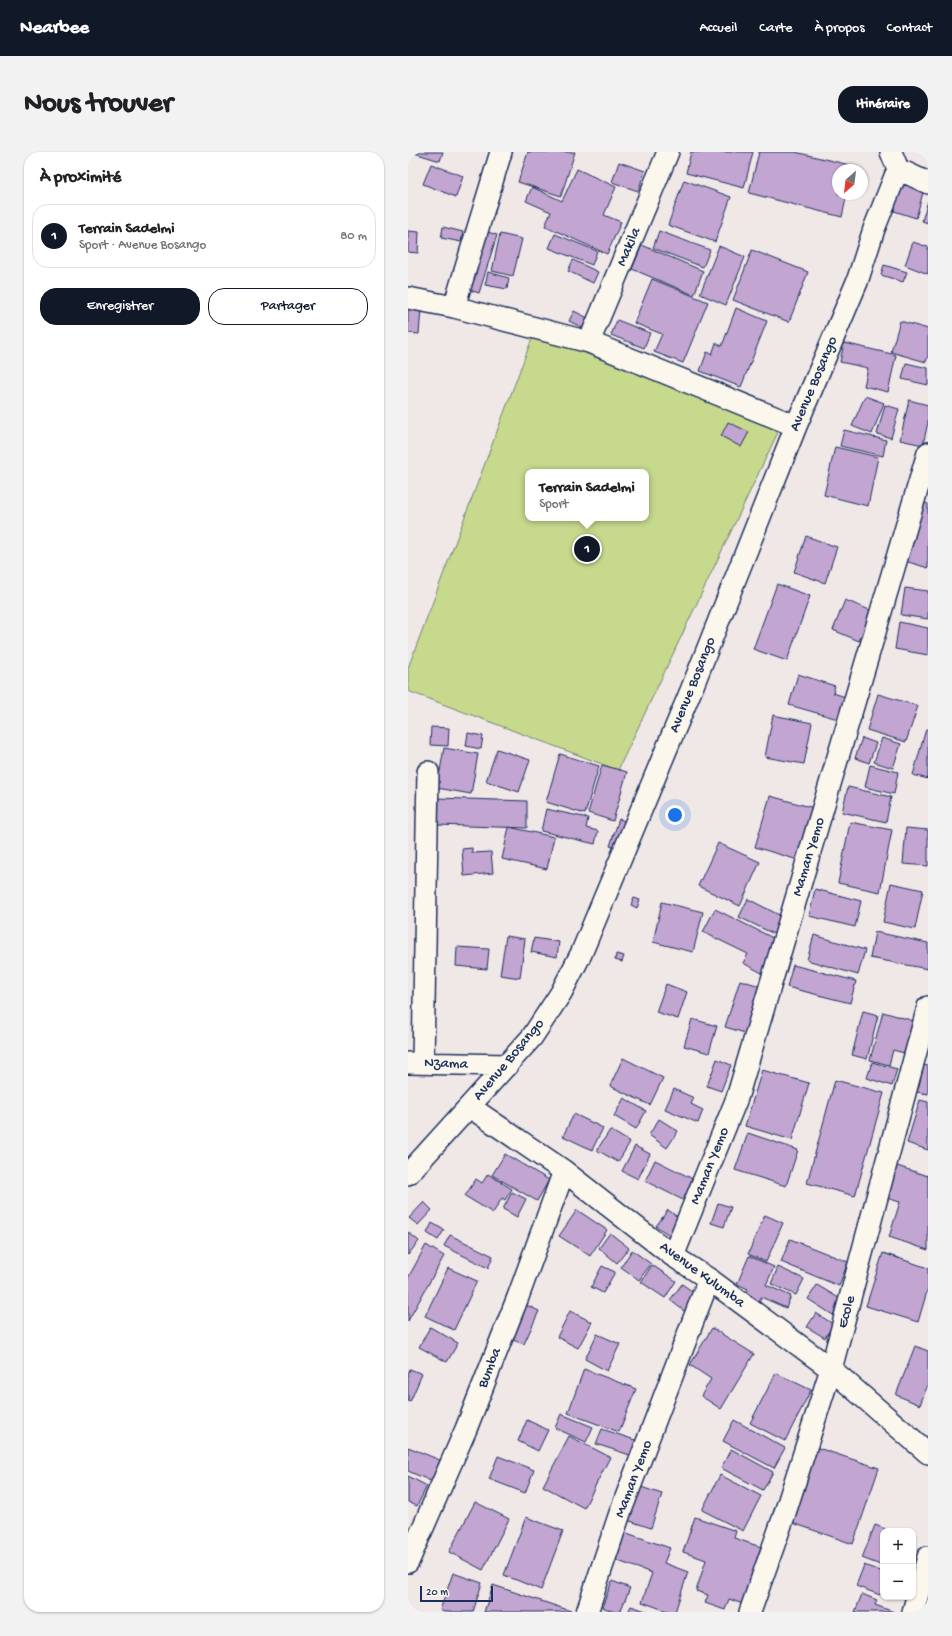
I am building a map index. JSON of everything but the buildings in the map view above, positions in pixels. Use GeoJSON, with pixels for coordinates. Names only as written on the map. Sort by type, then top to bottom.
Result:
{"type":"FeatureCollection","features":[{"type":"Feature","properties":{"kind":"street"},"geometry":{"type":"LineString","coordinates":[[454,307],[501,152]]}},
{"type":"Feature","properties":{"kind":"street","name":"Makila"},"geometry":{"type":"LineString","coordinates":[[589,342],[668,152]]}},
{"type":"Feature","properties":{"kind":"street"},"geometry":{"type":"LineString","coordinates":[[895,160],[928,183]]}},
{"type":"Feature","properties":{"kind":"street","name":"Avenue Bosango"},"geometry":{"type":"LineString","coordinates":[[408,1174],[532,1037],[561,993],[581,954],[692,688],[796,426],[857,282],[895,160]]}},
{"type":"Feature","properties":{"kind":"street"},"geometry":{"type":"LineString","coordinates":[[408,298],[454,307],[589,342],[796,426]]}},
{"type":"Feature","properties":{"kind":"street","name":"Maman Yemo"},"geometry":{"type":"LineString","coordinates":[[674,1256],[737,1098],[928,453]]}},
{"type":"Feature","properties":{"kind":"street"},"geometry":{"type":"LineString","coordinates":[[416,1063],[428,772]]}},
{"type":"Feature","properties":{"kind":"street","name":"Ecole"},"geometry":{"type":"LineString","coordinates":[[750,1612],[783,1519],[832,1369],[928,1007]]}},
{"type":"Feature","properties":{"kind":"street","name":"Nzama"},"geometry":{"type":"LineString","coordinates":[[416,1063],[508,1065]]}},
{"type":"Feature","properties":{"kind":"street","name":"Avenue Kulumba"},"geometry":{"type":"LineString","coordinates":[[470,1107],[564,1171],[674,1256],[709,1279],[832,1369],[928,1453]]}},
{"type":"Feature","properties":{"kind":"street","name":"Bumba"},"geometry":{"type":"LineString","coordinates":[[408,1562],[466,1429],[515,1304],[564,1171]]}},
{"type":"Feature","properties":{"kind":"street","name":"Maman Yemo"},"geometry":{"type":"LineString","coordinates":[[587,1612],[620,1513],[709,1279]]}},
{"type":"Feature","properties":{"kind":"street"},"geometry":{"type":"LineString","coordinates":[[913,1612],[928,1557]]}},
{"type":"Feature","properties":{"kind":"green space"},"geometry":{"type":"Polygon","coordinates":[[[534,333],[779,430],[618,770],[408,691],[408,668],[534,333]]]}},
{"type":"Feature","properties":{"kind":"place","name":"Terrain Sadelmi"},"geometry":{"type":"Point","coordinates":[587,549]}}]}
